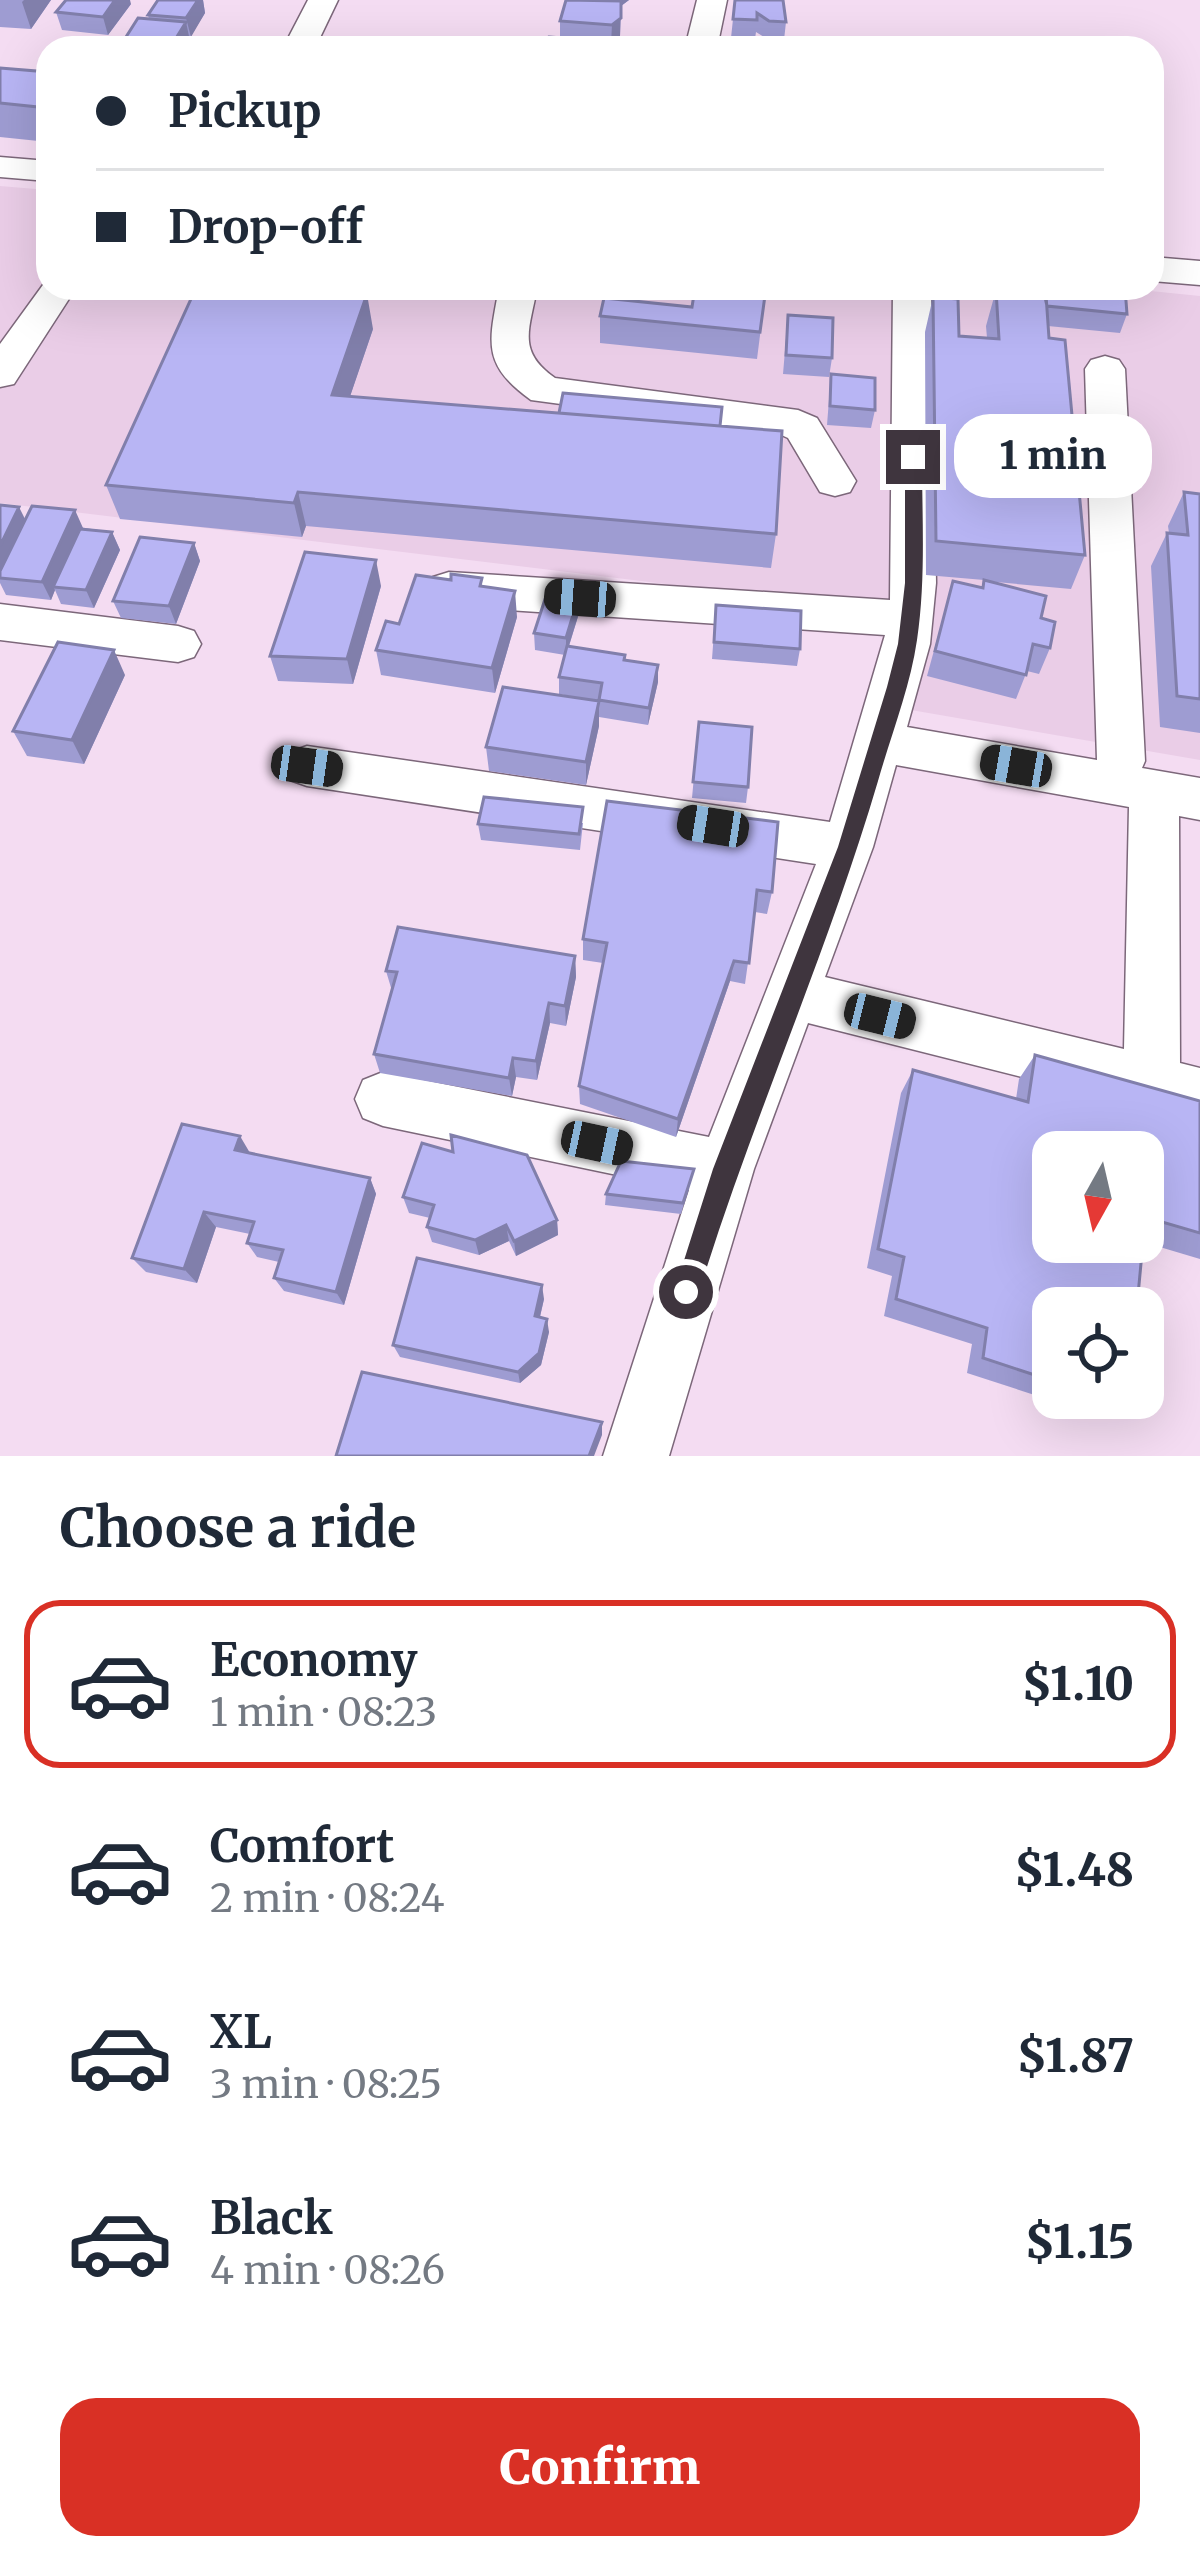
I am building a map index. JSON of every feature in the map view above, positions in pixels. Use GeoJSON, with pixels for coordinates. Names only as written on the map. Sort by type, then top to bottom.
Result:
{"type":"FeatureCollection","features":[{"type":"Feature","properties":{"kind":"street"},"geometry":{"type":"LineString","coordinates":[[305,36],[323,0]]}},
{"type":"Feature","properties":{"kind":"street"},"geometry":{"type":"LineString","coordinates":[[704,36],[712,0]]}},
{"type":"Feature","properties":{"kind":"street"},"geometry":{"type":"LineString","coordinates":[[0,167],[36,170]]}},
{"type":"Feature","properties":{"kind":"street"},"geometry":{"type":"LineString","coordinates":[[1164,270],[1200,273]]}},
{"type":"Feature","properties":{"kind":"street"},"geometry":{"type":"LineString","coordinates":[[0,374],[49,300]]}},
{"type":"Feature","properties":{"kind":"street"},"geometry":{"type":"LineString","coordinates":[[516,300],[508,354],[514,371],[544,390],[784,420],[803,428],[835,481]]}},
{"type":"Feature","properties":{"kind":"street"},"geometry":{"type":"LineString","coordinates":[[635,1456],[725,1169],[848,847],[911,620],[912,300]]}},
{"type":"Feature","properties":{"kind":"street"},"geometry":{"type":"LineString","coordinates":[[789,993],[1176,1089],[1169,781],[1105,369]]}},
{"type":"Feature","properties":{"kind":"street"},"geometry":{"type":"LineString","coordinates":[[439,588],[911,620]]}},
{"type":"Feature","properties":{"kind":"street"},"geometry":{"type":"LineString","coordinates":[[0,622],[178,644]]}},
{"type":"Feature","properties":{"kind":"street"},"geometry":{"type":"LineString","coordinates":[[883,730],[1169,781]]}},
{"type":"Feature","properties":{"kind":"street"},"geometry":{"type":"LineString","coordinates":[[307,766],[848,847]]}},
{"type":"Feature","properties":{"kind":"street"},"geometry":{"type":"LineString","coordinates":[[383,1099],[725,1169]]}},
{"type":"Feature","properties":{"kind":"shaded area"},"geometry":{"type":"Polygon","coordinates":[[[0,186],[36,189],[36,300],[898,300],[896,612],[0,503],[0,186]]]}},
{"type":"Feature","properties":{"kind":"shaded area"},"geometry":{"type":"Polygon","coordinates":[[[1164,292],[1200,296],[1200,760],[911,710],[930,300],[1164,300],[1164,292]]]}},
{"type":"Feature","properties":{"kind":"building"},"geometry":{"type":"Polygon","coordinates":[[[66,0],[115,0],[103,17],[56,12],[66,0]]]}},
{"type":"Feature","properties":{"kind":"building"},"geometry":{"type":"Polygon","coordinates":[[[158,0],[198,0],[186,18],[148,15],[158,0]]]}},
{"type":"Feature","properties":{"kind":"building"},"geometry":{"type":"Polygon","coordinates":[[[566,0],[621,1],[621,18],[612,25],[560,21],[566,0]]]}},
{"type":"Feature","properties":{"kind":"building"},"geometry":{"type":"Polygon","coordinates":[[[735,0],[783,0],[786,22],[769,21],[757,13],[757,20],[733,19],[735,0]]]}},
{"type":"Feature","properties":{"kind":"building"},"geometry":{"type":"Polygon","coordinates":[[[138,18],[186,22],[177,36],[127,36],[138,18]]]}},
{"type":"Feature","properties":{"kind":"building"},"geometry":{"type":"Polygon","coordinates":[[[0,68],[36,71],[36,107],[0,103],[0,68]]]}},
{"type":"Feature","properties":{"kind":"building"},"geometry":{"type":"Polygon","coordinates":[[[191,300],[365,300],[332,395],[782,431],[776,534],[298,492],[294,503],[106,485],[191,300]]]}},
{"type":"Feature","properties":{"kind":"building"},"geometry":{"type":"Polygon","coordinates":[[[604,300],[692,307],[693,300],[764,300],[760,332],[600,316],[604,300]]]}},
{"type":"Feature","properties":{"kind":"building"},"geometry":{"type":"Polygon","coordinates":[[[933,300],[958,300],[959,336],[999,339],[997,300],[1046,300],[1049,338],[1065,340],[1085,555],[936,541],[933,300]]]}},
{"type":"Feature","properties":{"kind":"building"},"geometry":{"type":"Polygon","coordinates":[[[1046,300],[1126,300],[1127,314],[1047,306],[1046,300]]]}},
{"type":"Feature","properties":{"kind":"building"},"geometry":{"type":"Polygon","coordinates":[[[788,315],[833,318],[832,358],[786,355],[788,315]]]}},
{"type":"Feature","properties":{"kind":"building"},"geometry":{"type":"Polygon","coordinates":[[[831,374],[875,378],[875,410],[830,406],[831,374]]]}},
{"type":"Feature","properties":{"kind":"building"},"geometry":{"type":"Polygon","coordinates":[[[563,393],[722,407],[720,426],[559,413],[563,393]]]}},
{"type":"Feature","properties":{"kind":"building"},"geometry":{"type":"Polygon","coordinates":[[[1184,492],[1200,494],[1200,699],[1177,696],[1167,533],[1188,535],[1184,492]]]}},
{"type":"Feature","properties":{"kind":"building"},"geometry":{"type":"Polygon","coordinates":[[[0,505],[19,507],[0,546],[0,505]]]}},
{"type":"Feature","properties":{"kind":"building"},"geometry":{"type":"Polygon","coordinates":[[[32,506],[75,510],[42,582],[0,578],[0,571],[32,506]]]}},
{"type":"Feature","properties":{"kind":"building"},"geometry":{"type":"Polygon","coordinates":[[[80,529],[112,532],[86,590],[53,587],[80,529]]]}},
{"type":"Feature","properties":{"kind":"building"},"geometry":{"type":"Polygon","coordinates":[[[140,537],[194,543],[169,606],[113,601],[140,537]]]}},
{"type":"Feature","properties":{"kind":"building"},"geometry":{"type":"Polygon","coordinates":[[[305,552],[376,560],[347,659],[270,656],[305,552]]]}},
{"type":"Feature","properties":{"kind":"building"},"geometry":{"type":"Polygon","coordinates":[[[451,574],[482,578],[480,586],[515,591],[492,668],[376,650],[386,621],[399,624],[416,575],[451,580],[451,574]]]}},
{"type":"Feature","properties":{"kind":"building"},"geometry":{"type":"Polygon","coordinates":[[[984,580],[1046,596],[1041,618],[1055,622],[1050,648],[1033,644],[1026,675],[935,651],[953,581],[983,588],[984,580]]]}},
{"type":"Feature","properties":{"kind":"building"},"geometry":{"type":"Polygon","coordinates":[[[549,587],[580,592],[566,638],[534,633],[549,587]]]}},
{"type":"Feature","properties":{"kind":"building"},"geometry":{"type":"Polygon","coordinates":[[[716,605],[801,611],[800,649],[714,642],[716,605]]]}},
{"type":"Feature","properties":{"kind":"building"},"geometry":{"type":"Polygon","coordinates":[[[58,642],[114,650],[72,740],[13,731],[58,642]]]}},
{"type":"Feature","properties":{"kind":"building"},"geometry":{"type":"Polygon","coordinates":[[[567,646],[658,665],[649,708],[599,700],[602,683],[559,677],[567,646]]]}},
{"type":"Feature","properties":{"kind":"building"},"geometry":{"type":"Polygon","coordinates":[[[503,687],[599,701],[586,762],[486,747],[503,687]]]}},
{"type":"Feature","properties":{"kind":"building"},"geometry":{"type":"Polygon","coordinates":[[[699,722],[752,727],[748,787],[693,782],[699,722]]]}},
{"type":"Feature","properties":{"kind":"building"},"geometry":{"type":"Polygon","coordinates":[[[484,797],[583,807],[579,834],[478,824],[484,797]]]}},
{"type":"Feature","properties":{"kind":"building"},"geometry":{"type":"Polygon","coordinates":[[[607,801],[778,822],[772,892],[757,890],[749,963],[734,961],[678,1119],[579,1086],[607,943],[583,939],[607,801]]]}},
{"type":"Feature","properties":{"kind":"building"},"geometry":{"type":"Polygon","coordinates":[[[398,927],[575,956],[565,1006],[549,1003],[536,1061],[513,1058],[509,1078],[374,1054],[397,972],[386,971],[398,927]]]}},
{"type":"Feature","properties":{"kind":"building"},"geometry":{"type":"Polygon","coordinates":[[[1035,1055],[1200,1101],[1200,1233],[1164,1223],[1164,1131],[1032,1131],[1032,1263],[1141,1263],[1139,1287],[1032,1287],[1032,1374],[983,1358],[987,1328],[896,1299],[904,1257],[878,1249],[913,1070],[1028,1102],[1035,1055]]]}},
{"type":"Feature","properties":{"kind":"building"},"geometry":{"type":"Polygon","coordinates":[[[182,1124],[240,1136],[235,1150],[370,1178],[336,1292],[274,1278],[283,1250],[247,1243],[254,1222],[204,1212],[184,1269],[132,1258],[182,1124]]]}},
{"type":"Feature","properties":{"kind":"building"},"geometry":{"type":"Polygon","coordinates":[[[451,1135],[527,1155],[557,1220],[514,1241],[506,1225],[475,1240],[427,1227],[434,1205],[403,1197],[422,1143],[453,1152],[451,1135]]]}},
{"type":"Feature","properties":{"kind":"building"},"geometry":{"type":"Polygon","coordinates":[[[621,1161],[694,1169],[683,1203],[606,1194],[621,1161]]]}},
{"type":"Feature","properties":{"kind":"building"},"geometry":{"type":"Polygon","coordinates":[[[417,1258],[542,1285],[535,1316],[547,1319],[539,1353],[518,1372],[393,1345],[417,1258]]]}},
{"type":"Feature","properties":{"kind":"building"},"geometry":{"type":"Polygon","coordinates":[[[362,1372],[602,1422],[589,1456],[336,1456],[362,1372]]]}},
{"type":"Feature","properties":{"kind":"route"},"geometry":{"type":"LineString","coordinates":[[686,1292],[789,993],[848,847],[908,644],[914,583],[913,457]]}}]}
